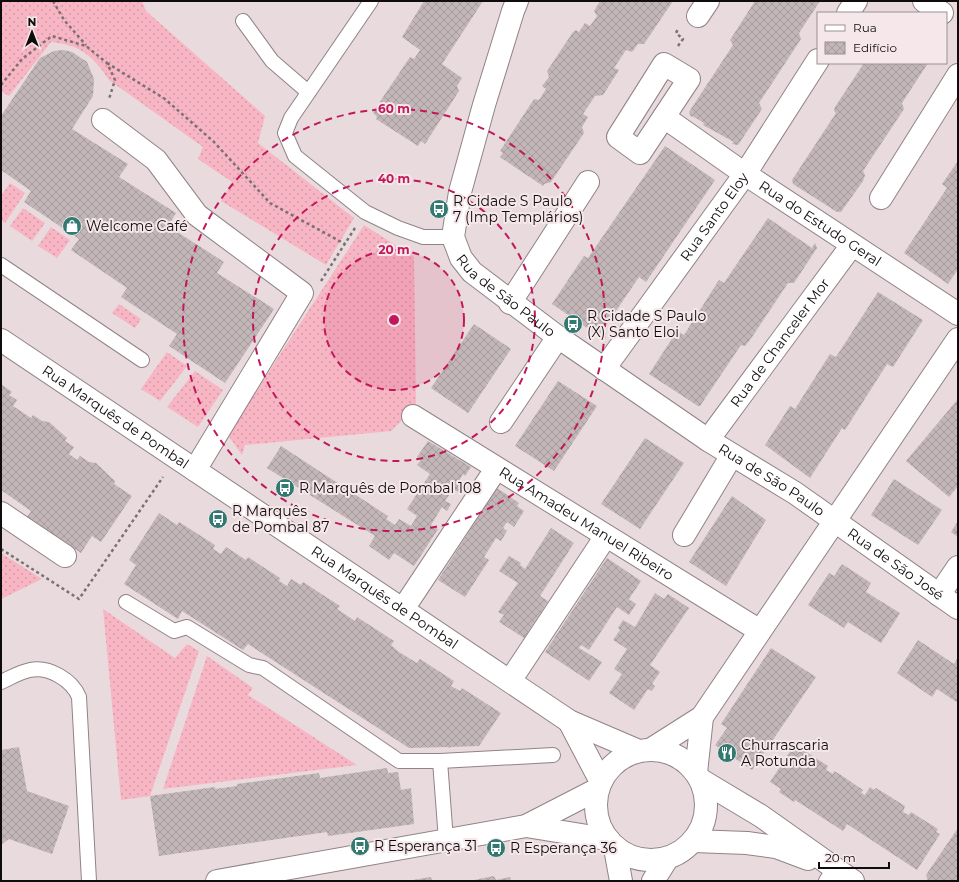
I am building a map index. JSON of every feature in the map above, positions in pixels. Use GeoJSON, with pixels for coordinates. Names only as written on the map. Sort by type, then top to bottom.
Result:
{"type":"FeatureCollection","features":[{"type":"Feature","properties":{"kind":"street","name":"Rua de São Paulo"},"geometry":{"type":"LineString","coordinates":[[518,1],[484,105],[460,192],[453,237],[461,258],[472,272],[510,303],[558,337],[708,440],[795,493],[834,520]]}},
{"type":"Feature","properties":{"kind":"street"},"geometry":{"type":"LineString","coordinates":[[849,12],[856,1]]}},
{"type":"Feature","properties":{"kind":"street"},"geometry":{"type":"LineString","coordinates":[[924,1],[940,12]]}},
{"type":"Feature","properties":{"kind":"street"},"geometry":{"type":"LineString","coordinates":[[947,17],[958,24]]}},
{"type":"Feature","properties":{"kind":"street","name":"Rua Santo Eloy"},"geometry":{"type":"LineString","coordinates":[[604,369],[746,174],[817,62]]}},
{"type":"Feature","properties":{"kind":"street"},"geometry":{"type":"LineString","coordinates":[[880,198],[958,74]]}},
{"type":"Feature","properties":{"kind":"street","name":"Rua do Estudo Geral"},"geometry":{"type":"LineString","coordinates":[[664,117],[746,174],[958,314]]}},
{"type":"Feature","properties":{"kind":"street"},"geometry":{"type":"LineString","coordinates":[[103,120],[156,160],[197,215],[302,293],[195,470]]}},
{"type":"Feature","properties":{"kind":"street"},"geometry":{"type":"LineString","coordinates":[[510,303],[588,182]]}},
{"type":"Feature","properties":{"kind":"street","name":"Rua de Chanceler Mor"},"geometry":{"type":"LineString","coordinates":[[708,440],[852,245]]}},
{"type":"Feature","properties":{"kind":"street"},"geometry":{"type":"LineString","coordinates":[[501,422],[558,337]]}},
{"type":"Feature","properties":{"kind":"street"},"geometry":{"type":"LineString","coordinates":[[621,881],[611,844],[598,823],[595,806],[599,785],[614,764],[624,757],[645,751],[702,717],[958,339]]}},
{"type":"Feature","properties":{"kind":"street","name":"Rua Marquês de Pombal"},"geometry":{"type":"LineString","coordinates":[[1,340],[569,721],[645,751]]}},
{"type":"Feature","properties":{"kind":"street","name":"Rua Amadeu Manuel Ribeiro"},"geometry":{"type":"LineString","coordinates":[[413,416],[760,631]]}},
{"type":"Feature","properties":{"kind":"street"},"geometry":{"type":"LineString","coordinates":[[684,534],[732,455]]}},
{"type":"Feature","properties":{"kind":"street"},"geometry":{"type":"LineString","coordinates":[[403,610],[496,468]]}},
{"type":"Feature","properties":{"kind":"street"},"geometry":{"type":"LineString","coordinates":[[1,513],[65,556]]}},
{"type":"Feature","properties":{"kind":"street","name":"Rua de São José"},"geometry":{"type":"LineString","coordinates":[[834,520],[958,608]]}},
{"type":"Feature","properties":{"kind":"street"},"geometry":{"type":"LineString","coordinates":[[510,681],[606,536]]}},
{"type":"Feature","properties":{"kind":"street"},"geometry":{"type":"LineString","coordinates":[[939,595],[958,568]]}},
{"type":"Feature","properties":{"kind":"street"},"geometry":{"type":"LineString","coordinates":[[526,826],[611,844],[631,857],[649,861],[667,859],[682,852],[694,841],[702,827],[706,812],[706,795],[698,777],[702,717]]}},
{"type":"Feature","properties":{"kind":"street","name":"Rua Marquês de Pombal"},"geometry":{"type":"LineString","coordinates":[[569,721],[599,785]]}},
{"type":"Feature","properties":{"kind":"street"},"geometry":{"type":"LineString","coordinates":[[645,751],[668,752],[684,761],[698,777],[761,816],[830,874]]}},
{"type":"Feature","properties":{"kind":"street"},"geometry":{"type":"LineString","coordinates":[[216,881],[526,826],[599,785]]}},
{"type":"Feature","properties":{"kind":"street"},"geometry":{"type":"LineString","coordinates":[[694,841],[747,843],[776,847],[830,874],[853,881]]}},
{"type":"Feature","properties":{"kind":"street"},"geometry":{"type":"LineString","coordinates":[[653,881],[667,859]]}},
{"type":"Feature","properties":{"kind":"lane"},"geometry":{"type":"LineString","coordinates":[[371,1],[308,92],[291,118],[284,133],[295,156],[365,212],[398,228],[423,237],[453,237]]}},
{"type":"Feature","properties":{"kind":"lane"},"geometry":{"type":"LineString","coordinates":[[243,21],[272,61],[308,92]]}},
{"type":"Feature","properties":{"kind":"lane"},"geometry":{"type":"LineString","coordinates":[[1,265],[142,360]]}},
{"type":"Feature","properties":{"kind":"lane"},"geometry":{"type":"LineString","coordinates":[[126,602],[174,631],[187,627],[249,665],[262,668],[399,761],[440,761],[553,755]]}},
{"type":"Feature","properties":{"kind":"lane"},"geometry":{"type":"LineString","coordinates":[[1,682],[28,670],[37,669],[46,670],[58,676],[72,684],[76,689],[79,697],[89,881]]}},
{"type":"Feature","properties":{"kind":"lane"},"geometry":{"type":"LineString","coordinates":[[440,761],[446,840]]}},
{"type":"Feature","properties":{"kind":"path"},"geometry":{"type":"LineString","coordinates":[[53,1],[64,20],[86,46],[107,63],[165,99],[214,142],[270,203],[345,244]]}},
{"type":"Feature","properties":{"kind":"path"},"geometry":{"type":"LineString","coordinates":[[1,85],[22,59],[52,36],[86,46]]}},
{"type":"Feature","properties":{"kind":"path"},"geometry":{"type":"LineString","coordinates":[[103,120],[115,80],[107,63]]}},
{"type":"Feature","properties":{"kind":"path"},"geometry":{"type":"LineString","coordinates":[[302,293],[320,284],[365,212]]}},
{"type":"Feature","properties":{"kind":"path"},"geometry":{"type":"LineString","coordinates":[[1,549],[78,599],[176,457]]}},
{"type":"Feature","properties":{"kind":"shaded area"},"geometry":{"type":"Polygon","coordinates":[[[1,1],[142,1],[146,11],[265,116],[258,143],[354,218],[326,265],[221,201],[232,182],[198,159],[203,147],[109,80],[92,58],[78,49],[51,42],[9,96],[1,91],[1,1]]]}},
{"type":"Feature","properties":{"kind":"shaded area"},"geometry":{"type":"Polygon","coordinates":[[[10,183],[25,193],[5,223],[1,220],[1,196],[10,183]]]}},
{"type":"Feature","properties":{"kind":"shaded area"},"geometry":{"type":"Polygon","coordinates":[[[23,208],[45,223],[32,241],[10,226],[23,208]]]}},
{"type":"Feature","properties":{"kind":"shaded area"},"geometry":{"type":"Polygon","coordinates":[[[364,225],[414,257],[416,407],[391,431],[245,445],[242,455],[228,435],[364,225]]]}},
{"type":"Feature","properties":{"kind":"shaded area"},"geometry":{"type":"Polygon","coordinates":[[[51,227],[70,240],[57,258],[38,246],[51,227]]]}},
{"type":"Feature","properties":{"kind":"shaded area"},"geometry":{"type":"Polygon","coordinates":[[[119,304],[141,319],[135,328],[112,313],[119,304]]]}},
{"type":"Feature","properties":{"kind":"shaded area"},"geometry":{"type":"Polygon","coordinates":[[[167,352],[187,366],[160,401],[141,389],[167,352]]]}},
{"type":"Feature","properties":{"kind":"shaded area"},"geometry":{"type":"Polygon","coordinates":[[[195,371],[223,390],[198,427],[167,407],[195,371]]]}},
{"type":"Feature","properties":{"kind":"shaded area"},"geometry":{"type":"Polygon","coordinates":[[[1,553],[42,579],[1,599],[1,553]]]}},
{"type":"Feature","properties":{"kind":"shaded area"},"geometry":{"type":"Polygon","coordinates":[[[103,609],[175,658],[187,644],[199,651],[150,796],[121,800],[103,609]]]}},
{"type":"Feature","properties":{"kind":"shaded area"},"geometry":{"type":"Polygon","coordinates":[[[207,656],[253,688],[248,695],[357,765],[163,789],[207,656]]]}},
{"type":"Feature","properties":{"kind":"building"},"geometry":{"type":"Polygon","coordinates":[[[424,1],[483,1],[442,64],[462,78],[457,86],[459,91],[425,144],[421,141],[418,146],[376,119],[377,117],[373,112],[410,57],[414,59],[420,50],[402,37],[424,1]]]}},
{"type":"Feature","properties":{"kind":"building"},"geometry":{"type":"Polygon","coordinates":[[[600,1],[673,1],[644,44],[638,44],[632,52],[626,50],[614,68],[619,70],[603,95],[595,96],[583,114],[588,117],[582,127],[584,133],[551,182],[544,184],[543,186],[500,157],[503,153],[500,151],[534,99],[539,100],[546,89],[542,86],[549,77],[547,71],[573,32],[576,30],[579,32],[585,23],[590,26],[597,16],[594,11],[600,1]]]}},
{"type":"Feature","properties":{"kind":"building"},"geometry":{"type":"Polygon","coordinates":[[[755,1],[820,1],[799,33],[801,39],[759,103],[762,109],[738,145],[732,144],[734,142],[703,125],[704,123],[692,116],[691,117],[689,112],[733,45],[730,40],[755,1]]]}},
{"type":"Feature","properties":{"kind":"building"},"geometry":{"type":"Polygon","coordinates":[[[63,50],[72,52],[87,62],[94,79],[93,96],[72,129],[128,164],[119,177],[176,213],[168,226],[224,262],[217,273],[274,309],[225,383],[169,346],[177,334],[121,297],[127,288],[71,250],[79,239],[24,202],[31,191],[1,170],[1,116],[40,58],[54,51],[63,50]]]}},
{"type":"Feature","properties":{"kind":"building"},"geometry":{"type":"Polygon","coordinates":[[[863,64],[927,64],[902,103],[904,109],[863,171],[865,175],[863,181],[841,212],[837,212],[793,184],[792,180],[836,113],[834,111],[835,107],[863,64]]]}},
{"type":"Feature","properties":{"kind":"building"},"geometry":{"type":"Polygon","coordinates":[[[665,146],[715,180],[646,282],[639,277],[599,336],[552,304],[584,256],[588,258],[665,146]]]}},
{"type":"Feature","properties":{"kind":"building"},"geometry":{"type":"Polygon","coordinates":[[[958,161],[958,269],[948,284],[904,253],[947,188],[942,184],[958,161]]]}},
{"type":"Feature","properties":{"kind":"building"},"geometry":{"type":"Polygon","coordinates":[[[768,218],[812,248],[815,243],[817,248],[794,283],[788,283],[750,340],[745,346],[741,345],[700,406],[698,406],[649,374],[677,331],[684,335],[719,280],[724,283],[768,218]]]}},
{"type":"Feature","properties":{"kind":"building"},"geometry":{"type":"Polygon","coordinates":[[[878,292],[923,320],[893,367],[887,364],[845,430],[842,428],[810,478],[765,445],[790,406],[795,409],[830,354],[836,357],[878,292]]]}},
{"type":"Feature","properties":{"kind":"building"},"geometry":{"type":"Polygon","coordinates":[[[474,324],[511,349],[468,413],[431,388],[474,324]]]}},
{"type":"Feature","properties":{"kind":"building"},"geometry":{"type":"Polygon","coordinates":[[[558,381],[597,406],[554,471],[515,446],[558,381]]]}},
{"type":"Feature","properties":{"kind":"building"},"geometry":{"type":"Polygon","coordinates":[[[1,384],[12,392],[9,395],[17,400],[13,406],[31,418],[33,415],[42,421],[49,422],[67,438],[65,441],[74,447],[69,454],[77,460],[80,456],[89,462],[96,463],[115,481],[114,484],[132,496],[101,542],[92,536],[81,553],[27,517],[31,511],[1,490],[1,384]]]}},
{"type":"Feature","properties":{"kind":"building"},"geometry":{"type":"Polygon","coordinates":[[[958,399],[958,486],[949,497],[906,461],[958,399]]]}},
{"type":"Feature","properties":{"kind":"building"},"geometry":{"type":"Polygon","coordinates":[[[645,438],[684,463],[640,529],[601,504],[645,438]]]}},
{"type":"Feature","properties":{"kind":"building"},"geometry":{"type":"Polygon","coordinates":[[[428,441],[471,467],[465,476],[463,474],[458,483],[462,485],[458,492],[453,489],[445,501],[451,504],[447,511],[442,507],[431,525],[438,529],[414,566],[394,553],[389,560],[369,546],[375,536],[267,468],[281,446],[388,516],[386,519],[395,525],[399,519],[411,526],[417,516],[407,509],[430,474],[417,465],[421,460],[417,457],[428,441]]]}},
{"type":"Feature","properties":{"kind":"building"},"geometry":{"type":"Polygon","coordinates":[[[894,479],[942,510],[918,545],[871,515],[894,479]]]}},
{"type":"Feature","properties":{"kind":"building"},"geometry":{"type":"Polygon","coordinates":[[[497,488],[519,503],[517,506],[524,511],[514,527],[507,522],[503,528],[507,531],[501,541],[496,538],[484,557],[489,560],[465,597],[438,580],[497,488]]]}},
{"type":"Feature","properties":{"kind":"building"},"geometry":{"type":"Polygon","coordinates":[[[732,496],[766,520],[726,586],[689,562],[732,496]]]}},
{"type":"Feature","properties":{"kind":"building"},"geometry":{"type":"Polygon","coordinates":[[[159,513],[177,525],[179,522],[215,545],[213,549],[221,554],[226,547],[246,560],[248,557],[280,578],[279,581],[287,586],[291,579],[301,585],[303,582],[340,606],[337,609],[355,621],[357,617],[394,641],[391,645],[399,652],[417,663],[420,659],[454,681],[451,686],[460,691],[462,688],[501,713],[479,746],[409,748],[248,644],[243,650],[182,611],[178,619],[124,584],[136,565],[129,560],[159,513]]]}},
{"type":"Feature","properties":{"kind":"building"},"geometry":{"type":"Polygon","coordinates":[[[958,521],[958,537],[951,532],[958,521]]]}},
{"type":"Feature","properties":{"kind":"building"},"geometry":{"type":"Polygon","coordinates":[[[551,528],[574,543],[540,596],[548,601],[524,638],[499,622],[504,615],[498,612],[518,583],[499,571],[509,556],[521,563],[520,565],[525,569],[551,528]]]}},
{"type":"Feature","properties":{"kind":"building"},"geometry":{"type":"Polygon","coordinates":[[[607,558],[641,581],[629,599],[636,604],[629,615],[617,607],[589,650],[581,645],[579,648],[602,662],[589,681],[545,652],[607,558]]]}},
{"type":"Feature","properties":{"kind":"building"},"geometry":{"type":"Polygon","coordinates":[[[842,564],[871,583],[866,592],[900,613],[881,643],[848,622],[844,628],[808,605],[829,573],[834,576],[842,564]]]}},
{"type":"Feature","properties":{"kind":"building"},"geometry":{"type":"Polygon","coordinates":[[[655,593],[664,599],[668,594],[689,608],[650,665],[660,672],[652,684],[655,686],[652,691],[648,689],[634,710],[609,693],[622,674],[614,669],[627,649],[613,640],[620,630],[618,628],[623,620],[635,627],[655,593]]]}},
{"type":"Feature","properties":{"kind":"building"},"geometry":{"type":"Polygon","coordinates":[[[918,640],[954,664],[958,657],[958,703],[937,689],[932,697],[897,673],[918,640]]]}},
{"type":"Feature","properties":{"kind":"building"},"geometry":{"type":"Polygon","coordinates":[[[771,648],[816,677],[752,770],[715,745],[727,728],[721,724],[771,648]]]}},
{"type":"Feature","properties":{"kind":"building"},"geometry":{"type":"Polygon","coordinates":[[[19,747],[27,791],[69,806],[52,854],[9,839],[1,845],[1,750],[19,747]]]}},
{"type":"Feature","properties":{"kind":"building"},"geometry":{"type":"Polygon","coordinates":[[[793,747],[799,750],[800,748],[828,766],[826,770],[833,774],[834,771],[841,775],[863,790],[861,793],[865,795],[870,787],[874,790],[876,788],[905,806],[903,812],[909,815],[911,812],[938,829],[936,832],[940,834],[917,870],[847,824],[843,831],[795,800],[794,802],[779,792],[781,789],[770,782],[793,747]]]}},
{"type":"Feature","properties":{"kind":"building"},"geometry":{"type":"Polygon","coordinates":[[[387,768],[388,773],[398,772],[401,790],[411,788],[414,824],[328,836],[327,832],[159,856],[150,796],[215,787],[215,789],[237,786],[237,784],[319,773],[320,778],[387,768]]]}},
{"type":"Feature","properties":{"kind":"building"},"geometry":{"type":"Polygon","coordinates":[[[958,828],[958,881],[928,881],[926,875],[958,828]]]}},
{"type":"Feature","properties":{"kind":"building"},"geometry":{"type":"Polygon","coordinates":[[[494,876],[496,880],[510,877],[511,881],[469,881],[494,876]]]}},
{"type":"Feature","properties":{"kind":"building"},"geometry":{"type":"Polygon","coordinates":[[[431,877],[432,881],[413,881],[413,880],[431,877]]]}},
{"type":"Feature","properties":{"kind":"place","name":"R Cidade S Paulo 7 (Imp Templários)"},"geometry":{"type":"Point","coordinates":[439,209]}},
{"type":"Feature","properties":{"kind":"place","name":"Welcome Café"},"geometry":{"type":"Point","coordinates":[72,226]}},
{"type":"Feature","properties":{"kind":"place","name":"R Cidade S Paulo (X) Santo Eloi"},"geometry":{"type":"Point","coordinates":[573,324]}},
{"type":"Feature","properties":{"kind":"place","name":"R Marquês de Pombal 108"},"geometry":{"type":"Point","coordinates":[285,488]}},
{"type":"Feature","properties":{"kind":"place","name":"R Marquês de Pombal 87"},"geometry":{"type":"Point","coordinates":[218,519]}},
{"type":"Feature","properties":{"kind":"place","name":"Churrascaria A Rotunda"},"geometry":{"type":"Point","coordinates":[727,753]}},
{"type":"Feature","properties":{"kind":"place","name":"R Esperança 31"},"geometry":{"type":"Point","coordinates":[360,846]}},
{"type":"Feature","properties":{"kind":"place","name":"R Esperança 36"},"geometry":{"type":"Point","coordinates":[496,848]}}]}
